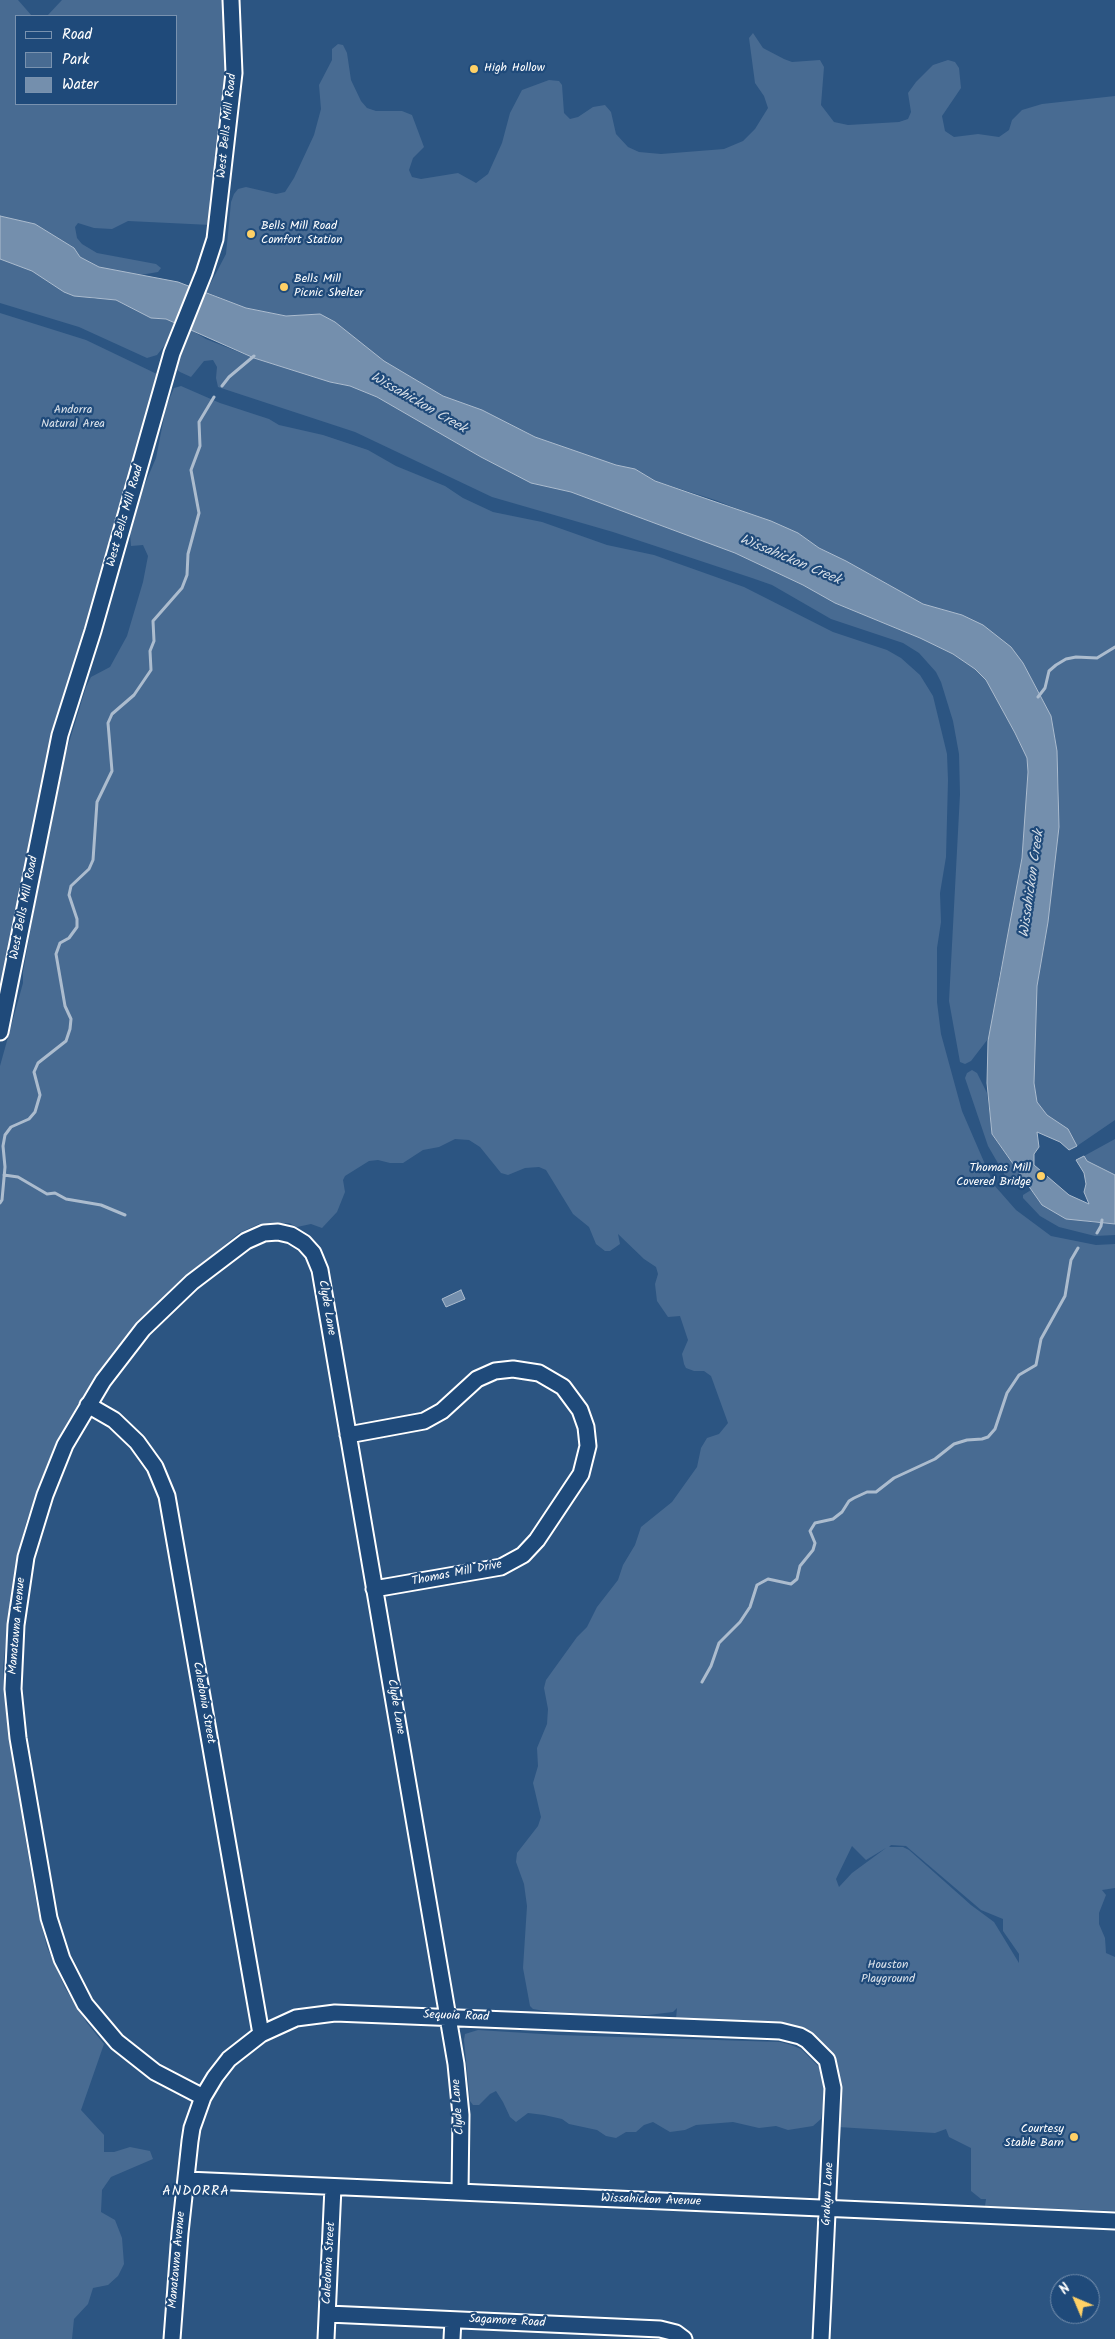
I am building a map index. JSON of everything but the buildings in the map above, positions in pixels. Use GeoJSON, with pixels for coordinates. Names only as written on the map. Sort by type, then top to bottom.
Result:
{"type":"FeatureCollection","features":[{"type":"Feature","properties":{"kind":"street","name":"West Bells Mill Road"},"geometry":{"type":"LineString","coordinates":[[0,1032],[60,735],[93,631],[176,340],[204,273],[217,232],[234,57],[230,0]]}},
{"type":"Feature","properties":{"kind":"street","name":"Manatawna Avenue"},"geometry":{"type":"LineString","coordinates":[[203,2097],[167,2080],[127,2052],[96,2018],[76,1988],[62,1959],[49,1918],[21,1755],[15,1709],[13,1668],[17,1616],[23,1573],[34,1526],[51,1476],[65,1445],[88,1404],[129,1345],[192,1282],[252,1237],[272,1232],[291,1235]]}},
{"type":"Feature","properties":{"kind":"street","name":"Clyde Lane"},"geometry":{"type":"LineString","coordinates":[[291,1235],[304,1243],[317,1261],[348,1436],[448,2017],[460,2098],[460,2192]]}},
{"type":"Feature","properties":{"kind":"street","name":"Thomas Mill Drive"},"geometry":{"type":"LineString","coordinates":[[348,1436],[424,1421],[442,1411],[477,1379],[495,1371],[513,1368],[530,1370],[547,1376],[563,1387],[575,1401],[584,1418],[588,1436],[586,1456],[577,1481],[531,1547],[517,1559],[501,1567],[374,1589]]}},
{"type":"Feature","properties":{"kind":"street","name":"Caledonia Street"},"geometry":{"type":"LineString","coordinates":[[88,1404],[114,1420],[138,1442],[155,1467],[167,1496],[261,2034]]}},
{"type":"Feature","properties":{"kind":"street","name":"Sequoia Road"},"geometry":{"type":"LineString","coordinates":[[187,2180],[192,2128],[203,2097],[214,2077],[229,2059],[261,2034],[296,2018],[322,2014],[448,2017],[780,2031],[800,2036],[821,2052]]}},
{"type":"Feature","properties":{"kind":"street","name":"Grakyn Lane"},"geometry":{"type":"LineString","coordinates":[[821,2052],[830,2068],[833,2088],[821,2339]]}},
{"type":"Feature","properties":{"kind":"street","name":"Manatawna Avenue"},"geometry":{"type":"LineString","coordinates":[[172,2339],[180,2233],[187,2180]]}},
{"type":"Feature","properties":{"kind":"street","name":"Wissahickon Avenue"},"geometry":{"type":"LineString","coordinates":[[187,2180],[1115,2221]]}},
{"type":"Feature","properties":{"kind":"street","name":"Caledonia Street"},"geometry":{"type":"LineString","coordinates":[[326,2339],[333,2187]]}},
{"type":"Feature","properties":{"kind":"street","name":"Sagamore Road"},"geometry":{"type":"LineString","coordinates":[[328,2314],[660,2329],[676,2333],[684,2339]]}},
{"type":"Feature","properties":{"kind":"street"},"geometry":{"type":"LineString","coordinates":[[452,2339],[453,2320]]}},
{"type":"Feature","properties":{"kind":"green space"},"geometry":{"type":"Polygon","coordinates":[[[0,0],[18,0],[31,15],[15,15],[15,105],[178,105],[178,15],[48,15],[62,0],[225,0],[227,50],[211,225],[128,221],[112,229],[94,228],[78,223],[75,227],[77,238],[82,244],[97,253],[156,264],[161,268],[158,272],[140,275],[99,267],[80,257],[74,248],[35,224],[0,216],[0,0]]]}},
{"type":"Feature","properties":{"kind":"green space"},"geometry":{"type":"Polygon","coordinates":[[[753,33],[763,48],[784,59],[792,62],[820,60],[824,67],[821,105],[834,122],[848,125],[899,122],[908,119],[911,112],[908,93],[933,65],[948,60],[955,62],[959,68],[961,88],[942,116],[945,131],[954,137],[978,134],[999,137],[1009,130],[1012,120],[1022,110],[1042,104],[1115,96],[1115,1120],[1077,1146],[1068,1129],[1047,1115],[1037,1102],[1034,1083],[1037,986],[1048,922],[1059,827],[1059,794],[1057,751],[1051,716],[1023,663],[962,615],[923,604],[819,548],[798,533],[715,500],[655,481],[635,469],[616,465],[535,437],[482,410],[443,396],[384,361],[335,322],[320,314],[286,316],[246,308],[206,292],[226,254],[231,202],[234,194],[238,189],[246,187],[276,194],[285,192],[294,178],[314,135],[321,109],[319,85],[332,60],[332,49],[338,44],[343,45],[347,53],[351,80],[361,101],[367,108],[376,111],[402,111],[412,115],[424,147],[413,158],[409,170],[412,177],[421,179],[458,173],[476,183],[488,174],[502,143],[510,113],[522,90],[549,80],[559,81],[562,85],[564,113],[570,119],[578,117],[593,107],[605,105],[611,112],[616,134],[628,147],[639,152],[661,154],[724,149],[743,141],[755,129],[768,108],[764,96],[755,83],[749,38],[753,33]]]}},
{"type":"Feature","properties":{"kind":"green space"},"geometry":{"type":"Polygon","coordinates":[[[0,259],[32,271],[64,292],[95,299],[116,300],[151,318],[166,319],[174,322],[165,345],[157,355],[147,358],[79,327],[0,303],[0,259]]]}},
{"type":"Feature","properties":{"kind":"green space","name":"Andorra Natural Area"},"geometry":{"type":"Polygon","coordinates":[[[0,313],[86,340],[159,375],[84,642],[0,1008],[0,313]]]}},
{"type":"Feature","properties":{"kind":"green space"},"geometry":{"type":"Polygon","coordinates":[[[191,330],[206,339],[254,358],[330,382],[350,386],[377,397],[481,457],[531,483],[571,492],[735,553],[803,585],[835,603],[920,638],[953,654],[975,669],[986,680],[1015,733],[1027,758],[1028,772],[1022,858],[1016,902],[999,977],[991,1035],[971,1061],[965,1064],[960,1062],[949,1001],[960,794],[959,754],[953,721],[941,682],[936,672],[919,653],[903,643],[831,619],[772,585],[613,532],[492,497],[355,432],[218,387],[216,378],[217,367],[213,360],[204,361],[191,377],[176,369],[186,337],[191,330]]]}},
{"type":"Feature","properties":{"kind":"green space","name":"Houston Playground"},"geometry":{"type":"Polygon","coordinates":[[[181,386],[220,403],[269,419],[279,425],[323,435],[368,450],[396,466],[445,486],[463,498],[493,512],[542,522],[607,545],[654,555],[744,587],[833,632],[887,650],[901,658],[920,675],[933,696],[947,754],[948,780],[946,857],[940,893],[941,922],[937,948],[937,1002],[941,1034],[962,1111],[994,1185],[1016,1210],[1051,1236],[1096,1245],[1115,1244],[1115,1888],[1102,1890],[1106,1895],[1099,1913],[1099,1924],[1105,1938],[1106,1953],[1115,1957],[1115,2211],[985,2206],[986,2199],[981,2199],[971,2191],[971,2148],[949,2137],[946,2129],[935,2133],[838,2127],[839,2083],[836,2066],[822,2043],[799,2027],[783,2024],[676,2019],[677,2008],[673,2012],[648,2015],[556,2013],[533,2009],[530,2006],[523,1968],[527,1906],[524,1884],[516,1862],[517,1853],[538,1826],[541,1817],[533,1783],[538,1766],[537,1748],[547,1724],[548,1709],[544,1688],[546,1680],[577,1637],[587,1627],[597,1607],[618,1580],[623,1565],[635,1545],[641,1527],[672,1502],[697,1467],[701,1448],[707,1438],[719,1434],[728,1423],[711,1376],[704,1371],[694,1371],[686,1368],[684,1364],[682,1354],[688,1340],[680,1316],[668,1317],[657,1301],[655,1284],[658,1274],[656,1267],[644,1259],[618,1234],[620,1244],[610,1251],[605,1251],[596,1244],[589,1227],[573,1214],[546,1170],[539,1167],[525,1168],[508,1175],[501,1173],[480,1147],[469,1140],[455,1139],[439,1147],[423,1150],[403,1163],[390,1163],[378,1160],[369,1161],[345,1176],[343,1180],[345,1192],[337,1212],[322,1228],[311,1224],[297,1227],[289,1223],[259,1224],[239,1233],[148,1313],[113,1354],[78,1404],[47,1465],[26,1523],[17,1559],[9,1611],[3,1668],[13,1761],[21,1794],[25,1836],[38,1912],[47,1947],[65,1988],[87,2023],[104,2044],[81,2110],[104,2135],[104,2152],[114,2152],[130,2147],[150,2151],[153,2159],[111,2177],[102,2190],[101,2212],[115,2220],[122,2238],[124,2264],[118,2276],[108,2285],[93,2288],[88,2304],[74,2319],[72,2339],[0,2339],[0,1066],[23,983],[23,972],[34,910],[64,759],[86,687],[91,677],[110,667],[127,636],[143,582],[148,556],[143,545],[131,546],[130,533],[138,500],[156,458],[166,407],[174,388],[181,386]],[[891,1845],[889,1847],[903,1847],[909,1850],[971,1905],[994,1922],[1019,1963],[1019,1954],[1003,1931],[1003,1919],[981,1910],[906,1846],[891,1845]],[[852,1846],[836,1879],[839,1887],[852,1873],[886,1848],[866,1860],[852,1846]]]}},
{"type":"Feature","properties":{"kind":"green space"},"geometry":{"type":"Polygon","coordinates":[[[972,1070],[977,1073],[987,1093],[992,1135],[1024,1180],[1019,1184],[1010,1184],[988,1146],[965,1078],[967,1073],[972,1070]]]}},
{"type":"Feature","properties":{"kind":"green space"},"geometry":{"type":"Polygon","coordinates":[[[1115,1139],[1115,1175],[1087,1161],[1084,1156],[1115,1139]]]}},
{"type":"Feature","properties":{"kind":"green space"},"geometry":{"type":"Polygon","coordinates":[[[1031,1190],[1042,1205],[1088,1222],[1115,1224],[1115,1235],[1095,1236],[1059,1227],[1040,1216],[1023,1198],[1023,1195],[1031,1190]]]}},
{"type":"Feature","properties":{"kind":"green space"},"geometry":{"type":"Polygon","coordinates":[[[478,2030],[558,2035],[780,2042],[801,2049],[819,2067],[825,2093],[821,2119],[813,2126],[788,2130],[776,2126],[759,2128],[733,2122],[696,2125],[685,2130],[670,2132],[653,2122],[644,2125],[636,2132],[626,2132],[616,2138],[606,2136],[597,2130],[569,2124],[562,2119],[544,2115],[528,2113],[516,2122],[510,2117],[496,2091],[479,2105],[473,2105],[470,2101],[464,2040],[465,2034],[478,2030]]]}},
{"type":"Feature","properties":{"kind":"water","name":"Wissahickon Creek"},"geometry":{"type":"Polygon","coordinates":[[[0,216],[35,224],[74,248],[80,257],[99,267],[178,282],[246,308],[286,316],[320,314],[335,322],[384,361],[443,396],[482,410],[535,437],[616,465],[635,469],[655,481],[771,521],[798,533],[819,548],[923,604],[962,615],[983,625],[1011,647],[1023,663],[1051,716],[1057,751],[1059,827],[1048,922],[1037,986],[1034,1083],[1037,1102],[1047,1115],[1068,1129],[1077,1146],[1069,1150],[1060,1142],[1037,1132],[1039,1147],[1034,1154],[1034,1165],[1069,1195],[1089,1204],[1084,1192],[1086,1184],[1084,1173],[1076,1160],[1084,1156],[1087,1161],[1115,1175],[1115,1224],[1066,1219],[1042,1205],[992,1134],[987,1083],[988,1041],[1022,858],[1028,772],[1027,758],[1015,733],[986,680],[975,669],[953,654],[920,638],[835,603],[803,585],[735,553],[571,492],[531,483],[481,457],[377,397],[350,386],[330,382],[254,358],[166,319],[151,318],[116,300],[74,296],[64,292],[32,271],[0,259],[0,216]]]}},
{"type":"Feature","properties":{"kind":"water"},"geometry":{"type":"Polygon","coordinates":[[[461,1290],[465,1299],[446,1307],[442,1299],[461,1290]]]}},
{"type":"Feature","properties":{"kind":"waterway"},"geometry":{"type":"LineString","coordinates":[[222,386],[229,377],[254,356]]}},
{"type":"Feature","properties":{"kind":"waterway"},"geometry":{"type":"LineString","coordinates":[[0,1203],[2,1200],[5,1167],[3,1146],[5,1135],[11,1127],[29,1119],[35,1112],[40,1095],[34,1072],[38,1063],[66,1041],[70,1029],[71,1019],[65,1006],[56,954],[60,943],[69,938],[77,927],[77,919],[69,895],[71,886],[89,869],[93,860],[97,802],[112,771],[108,723],[112,714],[134,695],[151,670],[150,651],[154,641],[153,621],[182,588],[187,575],[188,554],[199,513],[191,470],[200,446],[199,422],[214,397]]}},
{"type":"Feature","properties":{"kind":"waterway"},"geometry":{"type":"LineString","coordinates":[[1038,697],[1045,688],[1049,671],[1056,665],[1066,659],[1076,657],[1097,658],[1115,647]]}},
{"type":"Feature","properties":{"kind":"waterway"},"geometry":{"type":"LineString","coordinates":[[4,1175],[18,1177],[47,1194],[55,1193],[66,1199],[101,1205],[125,1215]]}},
{"type":"Feature","properties":{"kind":"waterway"},"geometry":{"type":"LineString","coordinates":[[1097,1233],[1102,1220]]}},
{"type":"Feature","properties":{"kind":"waterway"},"geometry":{"type":"LineString","coordinates":[[702,1682],[711,1666],[719,1643],[740,1622],[750,1607],[757,1585],[768,1579],[791,1584],[797,1579],[800,1566],[813,1550],[815,1543],[810,1531],[815,1523],[833,1519],[842,1512],[849,1501],[867,1492],[876,1492],[894,1478],[935,1459],[954,1444],[988,1437],[995,1429],[1007,1393],[1019,1375],[1036,1365],[1041,1339],[1065,1296],[1071,1260],[1078,1248]]}},
{"type":"Feature","properties":{"kind":"place","name":"High Hollow"},"geometry":{"type":"Point","coordinates":[474,69]}},
{"type":"Feature","properties":{"kind":"place","name":"Bells Mill Road Comfort Station"},"geometry":{"type":"Point","coordinates":[251,234]}},
{"type":"Feature","properties":{"kind":"place","name":"Bells Mill Picnic Shelter"},"geometry":{"type":"Point","coordinates":[284,287]}},
{"type":"Feature","properties":{"kind":"place","name":"Thomas Mill Covered Bridge"},"geometry":{"type":"Point","coordinates":[1041,1176]}},
{"type":"Feature","properties":{"kind":"place","name":"Courtesy Stable Barn"},"geometry":{"type":"Point","coordinates":[1074,2137]}},
{"type":"Feature","properties":{"kind":"district","name":"ANDORRA"},"geometry":{"type":"Point","coordinates":[196,2193]}}]}
